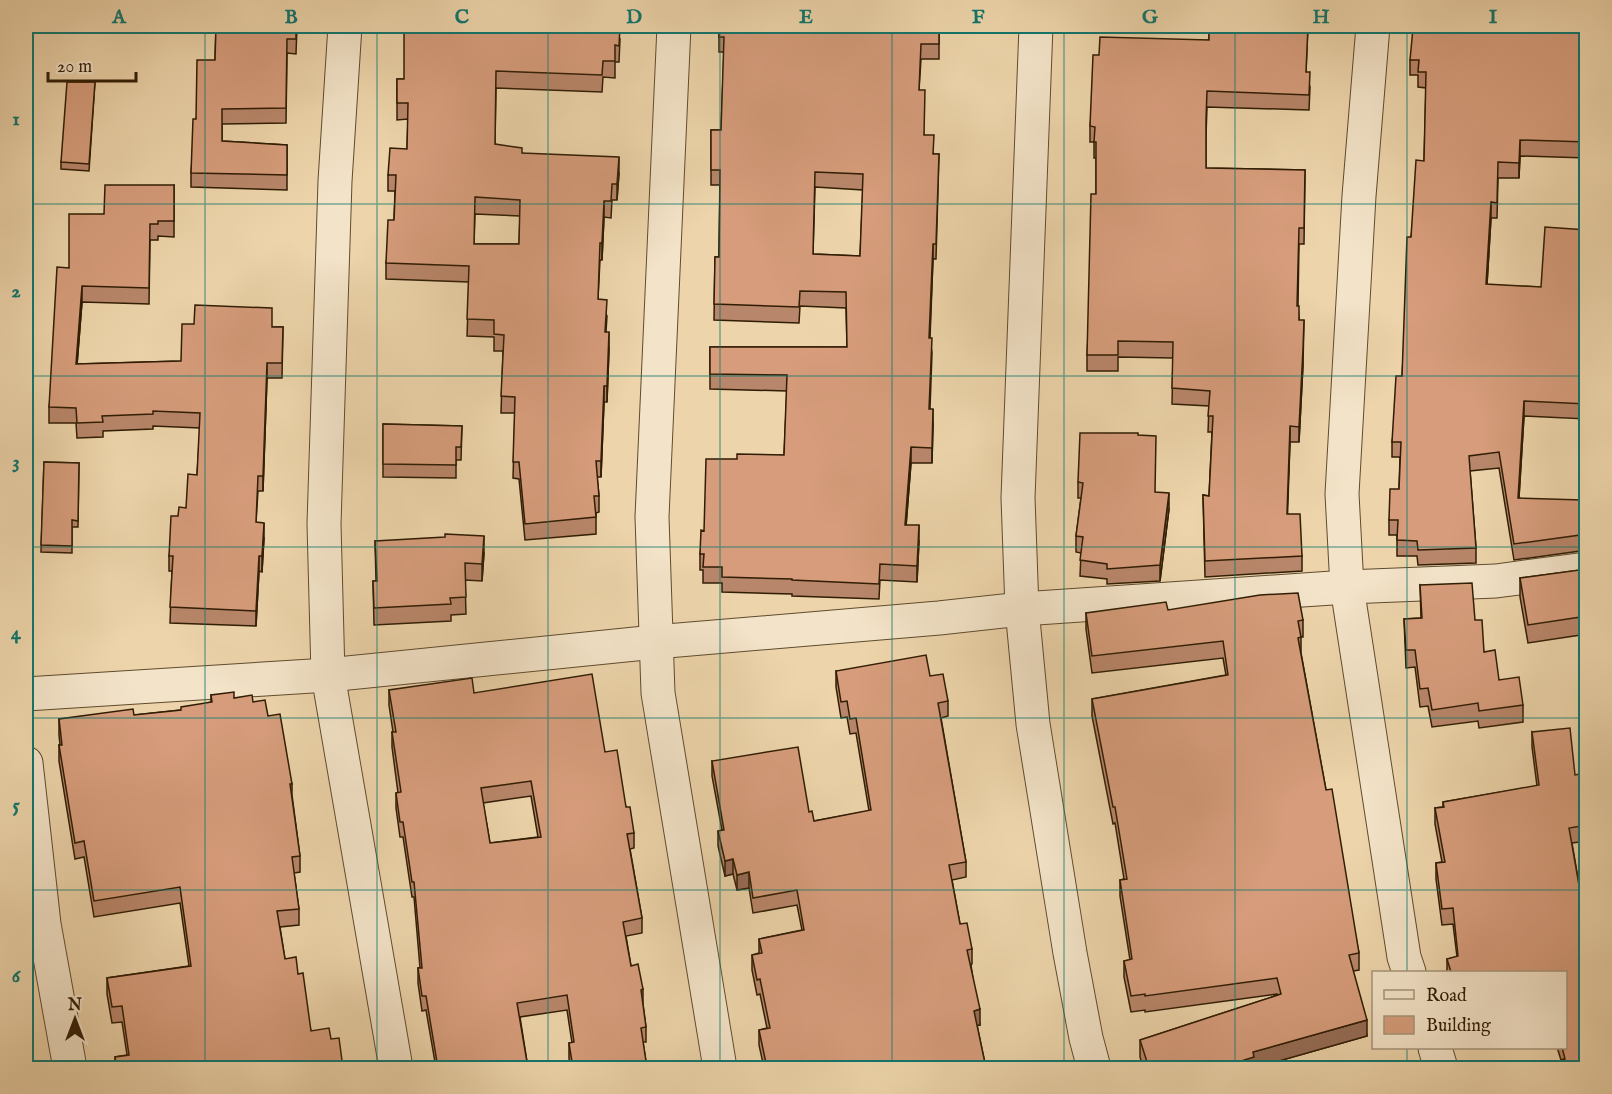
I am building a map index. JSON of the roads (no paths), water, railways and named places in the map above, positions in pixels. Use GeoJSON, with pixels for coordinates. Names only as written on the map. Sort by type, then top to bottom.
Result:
{"type":"FeatureCollection","features":[{"type":"Feature","properties":{"kind":"street"},"geometry":{"type":"LineString","coordinates":[[345,26],[335,181],[324,524],[328,675],[396,1068]]}},
{"type":"Feature","properties":{"kind":"street"},"geometry":{"type":"LineString","coordinates":[[674,26],[652,517],[655,642],[658,693],[720,1068]]}},
{"type":"Feature","properties":{"kind":"street"},"geometry":{"type":"LineString","coordinates":[[1036,26],[1018,498],[1022,609],[1041,770],[1070,953],[1094,1068]]}},
{"type":"Feature","properties":{"kind":"street"},"geometry":{"type":"LineString","coordinates":[[1373,26],[1359,196],[1342,494],[1347,587],[1404,957],[1409,971]]}},
{"type":"Feature","properties":{"kind":"street"},"geometry":{"type":"LineString","coordinates":[[26,694],[328,675],[655,642],[1022,609],[1347,587],[1496,581],[1587,569]]}},
{"type":"Feature","properties":{"kind":"street"},"geometry":{"type":"LineString","coordinates":[[26,764],[44,924],[70,1068]]}},
{"type":"Feature","properties":{"kind":"street"},"geometry":{"type":"LineString","coordinates":[[1436,1049],[1441,1068]]}}]}
